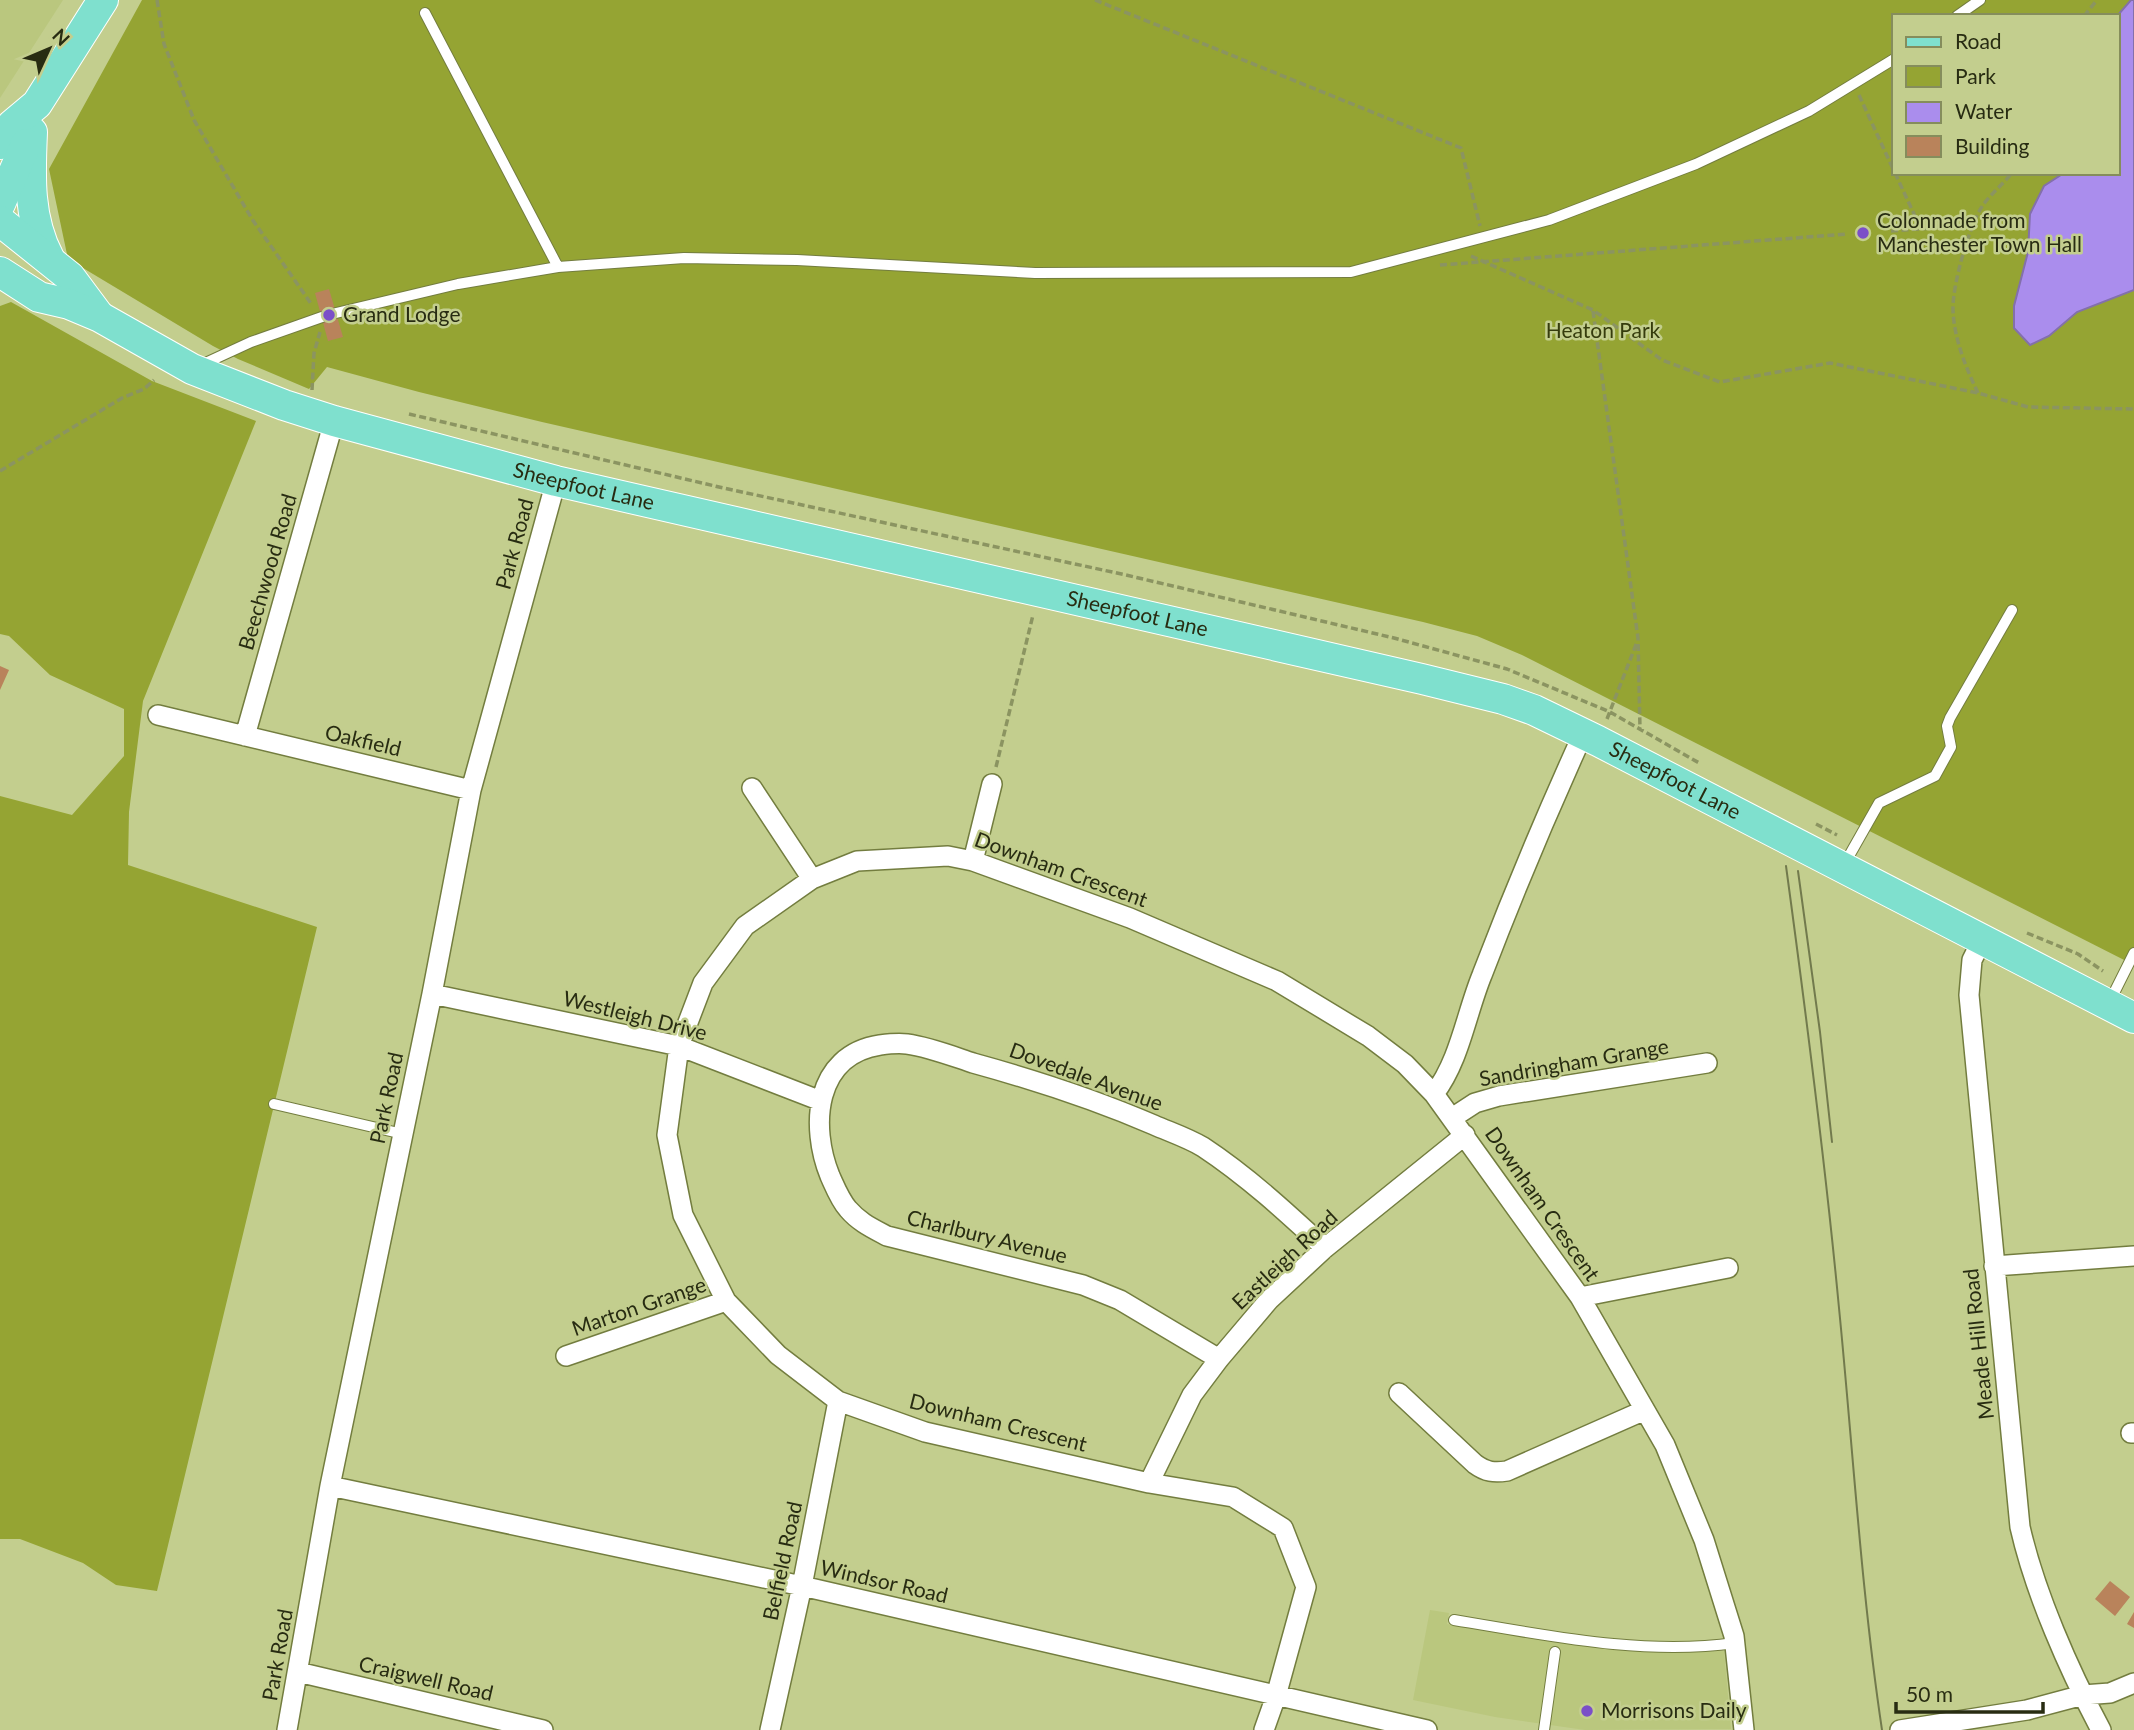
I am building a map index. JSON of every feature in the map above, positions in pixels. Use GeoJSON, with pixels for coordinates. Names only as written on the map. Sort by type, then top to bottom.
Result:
{"type":"FeatureCollection","features":[{"type":"Feature","properties":{"kind":"main road"},"geometry":{"type":"LineString","coordinates":[[0,204],[16,127],[103,0]]}},
{"type":"Feature","properties":{"kind":"main road"},"geometry":{"type":"LineString","coordinates":[[16,127],[31,180],[33,219],[40,242],[50,260]]}},
{"type":"Feature","properties":{"kind":"main road","name":"Sheepfoot Lane"},"geometry":{"type":"LineString","coordinates":[[0,221],[70,277],[100,317]]}},
{"type":"Feature","properties":{"kind":"main road"},"geometry":{"type":"LineString","coordinates":[[0,249],[48,283],[69,304]]}},
{"type":"Feature","properties":{"kind":"main road","name":"Sheepfoot Lane"},"geometry":{"type":"LineString","coordinates":[[0,272],[39,297],[69,304],[100,317],[159,353],[192,369],[321,417],[556,481],[1503,699],[1534,710],[1590,737],[2134,1018]]}},
{"type":"Feature","properties":{"kind":"street","name":"Beechwood Road"},"geometry":{"type":"LineString","coordinates":[[245,736],[321,417]]}},
{"type":"Feature","properties":{"kind":"street","name":"Park Road"},"geometry":{"type":"LineString","coordinates":[[288,1730],[330,1486],[432,994],[471,790],[556,481]]}},
{"type":"Feature","properties":{"kind":"street","name":"Oakfield"},"geometry":{"type":"LineString","coordinates":[[158,715],[471,790]]}},
{"type":"Feature","properties":{"kind":"street"},"geometry":{"type":"LineString","coordinates":[[1434,1094],[1453,1064],[1470,1006],[1510,902],[1590,737]]}},
{"type":"Feature","properties":{"kind":"street"},"geometry":{"type":"LineString","coordinates":[[973,861],[992,784]]}},
{"type":"Feature","properties":{"kind":"street"},"geometry":{"type":"LineString","coordinates":[[752,788],[812,878]]}},
{"type":"Feature","properties":{"kind":"street","name":"Downham Crescent"},"geometry":{"type":"LineString","coordinates":[[1264,1730],[1306,1587],[1283,1528],[1233,1497],[1149,1483],[925,1432],[838,1401],[778,1355],[726,1301],[682,1215],[667,1135],[679,1046],[703,983],[745,926],[812,878],[857,861],[948,856],[973,861],[1130,918],[1277,981],[1368,1036],[1405,1064],[1434,1094],[1465,1135],[1580,1297],[1665,1445],[1704,1540],[1735,1643],[1744,1730]]}},
{"type":"Feature","properties":{"kind":"street","name":"Meade Hill Road"},"geometry":{"type":"LineString","coordinates":[[1982,940],[1972,960],[1969,995],[2020,1527],[2032,1573],[2083,1695],[2101,1730]]}},
{"type":"Feature","properties":{"kind":"street","name":"Westleigh Drive"},"geometry":{"type":"LineString","coordinates":[[432,994],[679,1046],[821,1101]]}},
{"type":"Feature","properties":{"kind":"street","name":"Dovedale Avenue"},"geometry":{"type":"LineString","coordinates":[[821,1101],[833,1071],[844,1060],[878,1046],[906,1044],[1004,1071],[1116,1109],[1200,1145],[1260,1188],[1325,1248]]}},
{"type":"Feature","properties":{"kind":"street","name":"Sandringham Grange"},"geometry":{"type":"LineString","coordinates":[[1452,1118],[1475,1102],[1499,1096],[1707,1063]]}},
{"type":"Feature","properties":{"kind":"street","name":"Charlbury Avenue"},"geometry":{"type":"LineString","coordinates":[[821,1101],[818,1133],[823,1158],[845,1207],[859,1222],[887,1236],[1083,1286],[1120,1300],[1219,1359]]}},
{"type":"Feature","properties":{"kind":"street","name":"Eastleigh Road"},"geometry":{"type":"LineString","coordinates":[[1149,1483],[1192,1395],[1269,1300],[1325,1248],[1465,1135]]}},
{"type":"Feature","properties":{"kind":"street"},"geometry":{"type":"LineString","coordinates":[[1994,1266],[2134,1256]]}},
{"type":"Feature","properties":{"kind":"street"},"geometry":{"type":"LineString","coordinates":[[1580,1297],[1728,1268]]}},
{"type":"Feature","properties":{"kind":"street","name":"Marton Grange"},"geometry":{"type":"LineString","coordinates":[[566,1356],[726,1301]]}},
{"type":"Feature","properties":{"kind":"street"},"geometry":{"type":"LineString","coordinates":[[1399,1393],[1475,1464],[1484,1471],[1496,1472],[1507,1471],[1645,1410]]}},
{"type":"Feature","properties":{"kind":"street","name":"Belfield Road"},"geometry":{"type":"LineString","coordinates":[[770,1730],[802,1586],[838,1401]]}},
{"type":"Feature","properties":{"kind":"street","name":"Windsor Road"},"geometry":{"type":"LineString","coordinates":[[330,1486],[802,1586],[1427,1730]]}},
{"type":"Feature","properties":{"kind":"street","name":"Craigwell Road"},"geometry":{"type":"LineString","coordinates":[[299,1672],[543,1730]]}},
{"type":"Feature","properties":{"kind":"street"},"geometry":{"type":"LineString","coordinates":[[1900,1730],[2027,1710],[2083,1695],[2110,1693],[2134,1683]]}},
{"type":"Feature","properties":{"kind":"lane"},"geometry":{"type":"LineString","coordinates":[[1960,14],[1980,0]]}},
{"type":"Feature","properties":{"kind":"lane"},"geometry":{"type":"LineString","coordinates":[[425,13],[558,267]]}},
{"type":"Feature","properties":{"kind":"lane"},"geometry":{"type":"LineString","coordinates":[[336,313],[458,284],[558,267],[684,258],[797,260],[1035,273],[1351,272],[1549,220],[1696,164],[1810,111],[1892,59]]}},
{"type":"Feature","properties":{"kind":"lane"},"geometry":{"type":"LineString","coordinates":[[192,369],[251,342],[319,318]]}},
{"type":"Feature","properties":{"kind":"lane"},"geometry":{"type":"LineString","coordinates":[[1843,867],[1879,803],[1935,776],[1951,747],[1947,726],[1950,718],[2012,610]]}},
{"type":"Feature","properties":{"kind":"lane"},"geometry":{"type":"LineString","coordinates":[[2108,1005],[2134,953]]}},
{"type":"Feature","properties":{"kind":"lane"},"geometry":{"type":"LineString","coordinates":[[274,1104],[403,1134]]}},
{"type":"Feature","properties":{"kind":"lane"},"geometry":{"type":"LineString","coordinates":[[1454,1620],[1551,1636],[1652,1647],[1706,1647],[1735,1643]]}},
{"type":"Feature","properties":{"kind":"lane"},"geometry":{"type":"LineString","coordinates":[[1544,1730],[1555,1652]]}},
{"type":"Feature","properties":{"kind":"path"},"geometry":{"type":"LineString","coordinates":[[157,0],[164,44],[194,120],[252,219],[312,303],[319,318],[320,333],[314,353],[321,417]]}},
{"type":"Feature","properties":{"kind":"path"},"geometry":{"type":"LineString","coordinates":[[1096,0],[1461,148],[1483,237]]}},
{"type":"Feature","properties":{"kind":"path"},"geometry":{"type":"LineString","coordinates":[[2086,14],[2097,0]]}},
{"type":"Feature","properties":{"kind":"path"},"geometry":{"type":"LineString","coordinates":[[1854,83],[1892,165]]}},
{"type":"Feature","properties":{"kind":"path"},"geometry":{"type":"LineString","coordinates":[[1896,175],[1921,229]]}},
{"type":"Feature","properties":{"kind":"path"},"geometry":{"type":"LineString","coordinates":[[1978,393],[1962,358],[1953,310],[1962,256],[1973,225],[1983,205],[2010,175]]}},
{"type":"Feature","properties":{"kind":"path"},"geometry":{"type":"LineString","coordinates":[[1891,231],[1973,225]]}},
{"type":"Feature","properties":{"kind":"path"},"geometry":{"type":"LineString","coordinates":[[1430,266],[1847,234]]}},
{"type":"Feature","properties":{"kind":"path"},"geometry":{"type":"LineString","coordinates":[[1446,245],[1593,310],[1662,360],[1720,382],[1830,363],[1978,393],[2028,407],[2134,409]]}},
{"type":"Feature","properties":{"kind":"path"},"geometry":{"type":"LineString","coordinates":[[1593,310],[1638,638],[1640,729]]}},
{"type":"Feature","properties":{"kind":"path"},"geometry":{"type":"LineString","coordinates":[[0,471],[122,398],[144,389],[154,380]]}},
{"type":"Feature","properties":{"kind":"path"},"geometry":{"type":"LineString","coordinates":[[992,784],[1039,593]]}},
{"type":"Feature","properties":{"kind":"path"},"geometry":{"type":"LineString","coordinates":[[1590,737],[1638,638]]}},
{"type":"Feature","properties":{"kind":"shaded area"},"geometry":{"type":"Polygon","coordinates":[[[0,0],[63,0],[0,98],[0,0]]]}},
{"type":"Feature","properties":{"kind":"shaded area"},"geometry":{"type":"Polygon","coordinates":[[[1430,1610],[1449,1613],[1447,1624],[1543,1639],[1671,1652],[1724,1651],[1731,1729],[1585,1730],[1495,1717],[1413,1700],[1430,1610]]]}},
{"type":"Feature","properties":{"kind":"green space","name":"Heaton Park"},"geometry":{"type":"Polygon","coordinates":[[[142,0],[2134,0],[2134,965],[1522,655],[1477,636],[542,422],[327,367],[309,389],[213,346],[68,259],[49,169],[142,0]]]}},
{"type":"Feature","properties":{"kind":"green space"},"geometry":{"type":"Polygon","coordinates":[[[11,302],[152,381],[256,421],[143,701],[129,812],[128,865],[317,927],[157,1591],[116,1585],[83,1563],[20,1539],[0,1539],[0,796],[72,815],[124,756],[124,709],[50,675],[9,636],[0,634],[0,306],[11,302]]]}},
{"type":"Feature","properties":{"kind":"water"},"geometry":{"type":"Polygon","coordinates":[[[2134,0],[2134,290],[2077,312],[2049,336],[2030,345],[2014,328],[2014,306],[2028,252],[2030,214],[2044,186],[2061,175],[2120,175],[2119,14],[2134,0]]]}},
{"type":"Feature","properties":{"kind":"building","name":"Grand Lodge"},"geometry":{"type":"Polygon","coordinates":[[[329,289],[343,337],[328,341],[315,293],[329,289]]]}},
{"type":"Feature","properties":{"kind":"building"},"geometry":{"type":"Polygon","coordinates":[[[0,666],[9,670],[0,690],[0,666]]]}},
{"type":"Feature","properties":{"kind":"building"},"geometry":{"type":"Polygon","coordinates":[[[2110,1581],[2130,1597],[2115,1616],[2095,1599],[2110,1581]]]}},
{"type":"Feature","properties":{"kind":"building"},"geometry":{"type":"Polygon","coordinates":[[[2134,1612],[2134,1628],[2127,1624],[2134,1612]]]}},
{"type":"Feature","properties":{"kind":"tram line"},"geometry":{"type":"LineString","coordinates":[[1786,866],[1828,1197],[1863,1572],[1882,1730]]}},
{"type":"Feature","properties":{"kind":"tram line"},"geometry":{"type":"LineString","coordinates":[[1798,871],[1832,1142]]}},
{"type":"Feature","properties":{"kind":"place","name":"Colonnade from Manchester Town Hall"},"geometry":{"type":"Point","coordinates":[1863,233]}},
{"type":"Feature","properties":{"kind":"place","name":"Grand Lodge"},"geometry":{"type":"Point","coordinates":[329,315]}},
{"type":"Feature","properties":{"kind":"place","name":"Morrisons Daily"},"geometry":{"type":"Point","coordinates":[1587,1711]}}]}
